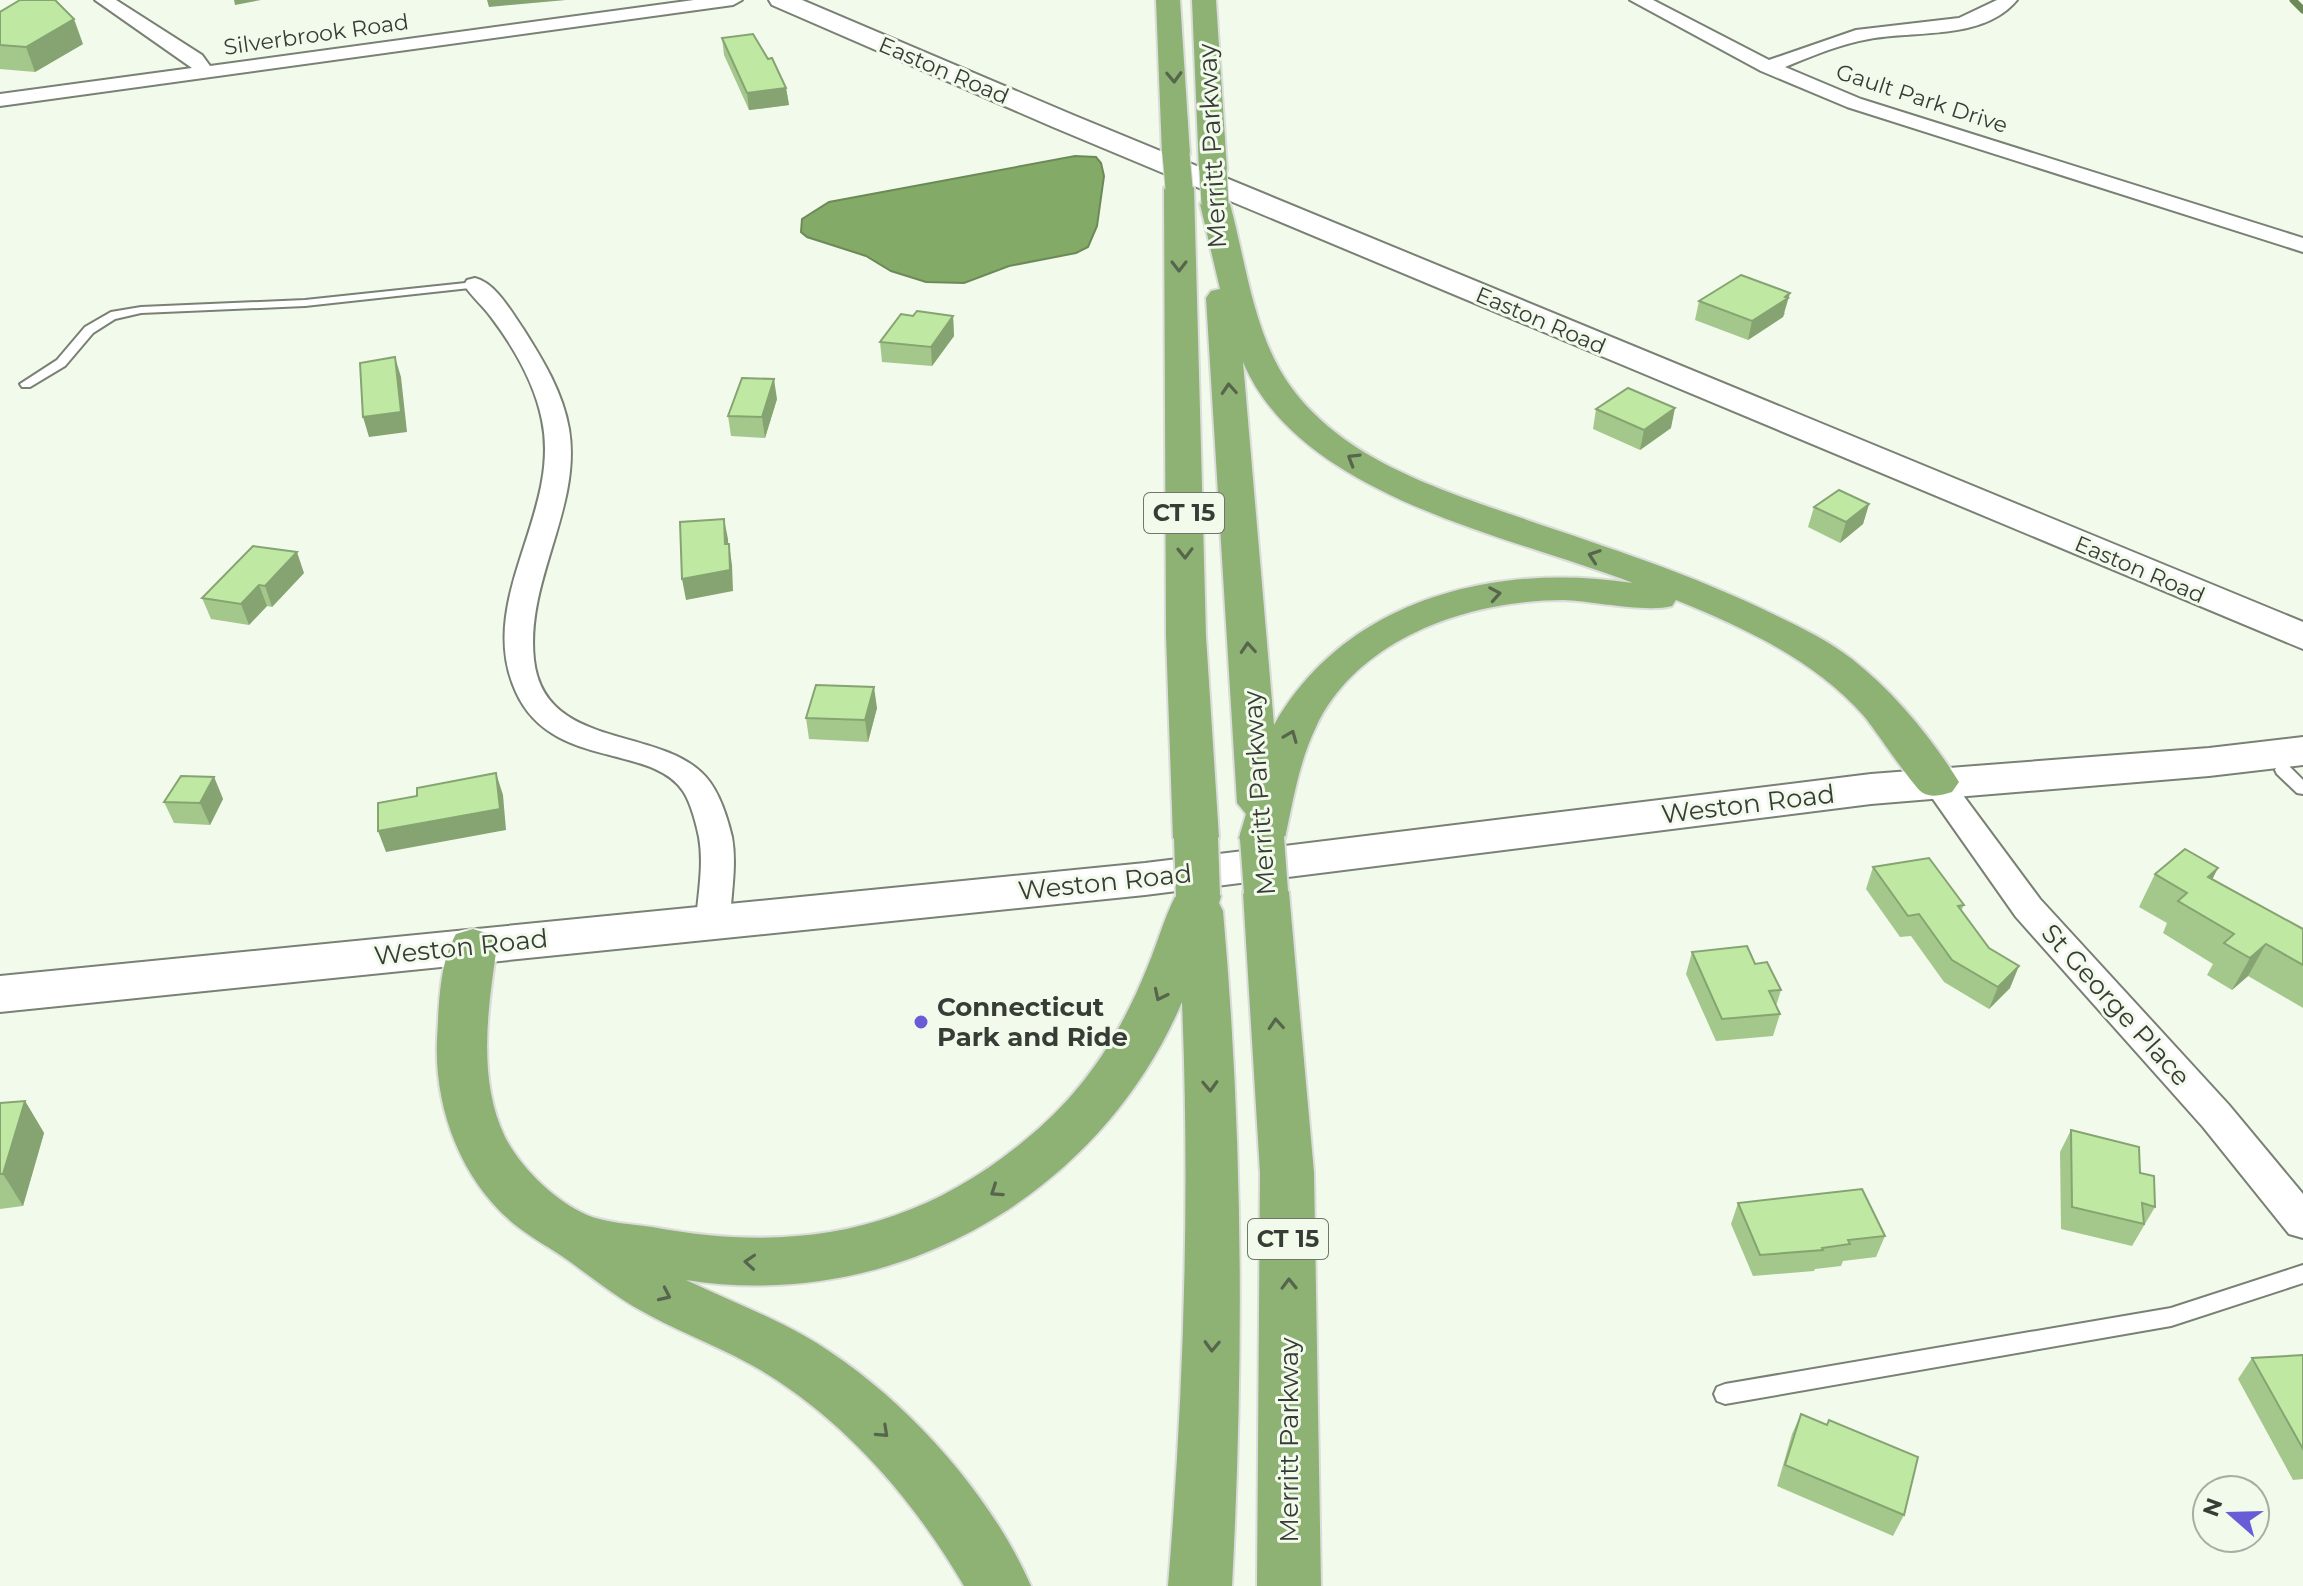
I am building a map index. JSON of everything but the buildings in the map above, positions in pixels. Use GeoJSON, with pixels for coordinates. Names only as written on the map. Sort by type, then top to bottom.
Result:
{"type":"FeatureCollection","features":[{"type":"Feature","properties":{"kind":"highway","name":"Merritt Parkway"},"geometry":{"type":"LineString","coordinates":[[1168,0],[1178,171],[1186,636],[1198,896],[1207,993],[1214,1268],[1207,1496],[1200,1586]]}},
{"type":"Feature","properties":{"kind":"highway","name":"Merritt Parkway"},"geometry":{"type":"LineString","coordinates":[[1204,0],[1214,187],[1287,1173],[1289,1586]]}},
{"type":"Feature","properties":{"kind":"highway"},"geometry":{"type":"LineString","coordinates":[[1214,187],[1245,315],[1262,368],[1285,403],[1328,443],[1377,473],[1437,501],[1702,595],[1794,641],[1837,668],[1871,699],[1937,782]]}},
{"type":"Feature","properties":{"kind":"highway"},"geometry":{"type":"LineString","coordinates":[[1262,838],[1287,744],[1301,713],[1317,690],[1349,657],[1389,631],[1431,612],[1499,592],[1553,587],[1608,590],[1675,602],[1794,641]]}},
{"type":"Feature","properties":{"kind":"highway"},"geometry":{"type":"LineString","coordinates":[[576,1237],[705,1259],[767,1263],[806,1260],[881,1245],[938,1223],[985,1198],[1046,1156],[1090,1111],[1120,1072],[1168,978],[1198,896]]}},
{"type":"Feature","properties":{"kind":"highway"},"geometry":{"type":"LineString","coordinates":[[473,946],[463,1004],[461,1039],[467,1110],[479,1140],[523,1199],[653,1290],[768,1345],[833,1387],[922,1470],[951,1508],[999,1586]]}},
{"type":"Feature","properties":{"kind":"main road","name":"Easton Road"},"geometry":{"type":"LineString","coordinates":[[781,0],[1063,121],[2303,637]]}},
{"type":"Feature","properties":{"kind":"main road","name":"Weston Road"},"geometry":{"type":"LineString","coordinates":[[0,994],[1145,879],[1937,782],[2209,762],[2298,771]]}},
{"type":"Feature","properties":{"kind":"street"},"geometry":{"type":"LineString","coordinates":[[104,0],[182,50],[206,73]]}},
{"type":"Feature","properties":{"kind":"street","name":"Silverbrook Road"},"geometry":{"type":"LineString","coordinates":[[0,100],[733,0]]}},
{"type":"Feature","properties":{"kind":"street"},"geometry":{"type":"LineString","coordinates":[[1639,0],[1768,67]]}},
{"type":"Feature","properties":{"kind":"street","name":"Gault Park Drive"},"geometry":{"type":"LineString","coordinates":[[1768,67],[1839,41],[1974,18],[1997,9],[2008,0]]}},
{"type":"Feature","properties":{"kind":"street","name":"Gault Park Drive"},"geometry":{"type":"LineString","coordinates":[[1768,67],[1900,119],[2303,245]]}},
{"type":"Feature","properties":{"kind":"street"},"geometry":{"type":"LineString","coordinates":[[475,285],[509,323],[551,399],[559,445],[555,476],[522,606],[517,646],[520,667],[532,695],[556,722],[601,745],[677,769],[691,779],[706,805],[717,842],[713,922]]}},
{"type":"Feature","properties":{"kind":"street","name":"St George Place"},"geometry":{"type":"LineString","coordinates":[[1937,782],[2028,908],[2216,1116],[2303,1222]]}},
{"type":"Feature","properties":{"kind":"lane"},"geometry":{"type":"LineString","coordinates":[[26,384],[61,363],[89,330],[111,316],[141,310],[305,303],[475,285]]}},
{"type":"Feature","properties":{"kind":"lane"},"geometry":{"type":"LineString","coordinates":[[1725,1394],[2171,1317],[2303,1274]]}},
{"type":"Feature","properties":{"kind":"shaded area"},"geometry":{"type":"Polygon","coordinates":[[[1075,156],[1096,157],[1104,176],[1097,226],[1088,247],[1076,253],[1009,266],[964,283],[926,282],[891,271],[866,256],[807,237],[801,232],[802,219],[829,202],[1075,156]]]}},
{"type":"Feature","properties":{"kind":"waterway"},"geometry":{"type":"LineString","coordinates":[[2293,0],[2303,10]]}},
{"type":"Feature","properties":{"kind":"place","name":"Connecticut Park and Ride"},"geometry":{"type":"Point","coordinates":[921,1022]}}]}
